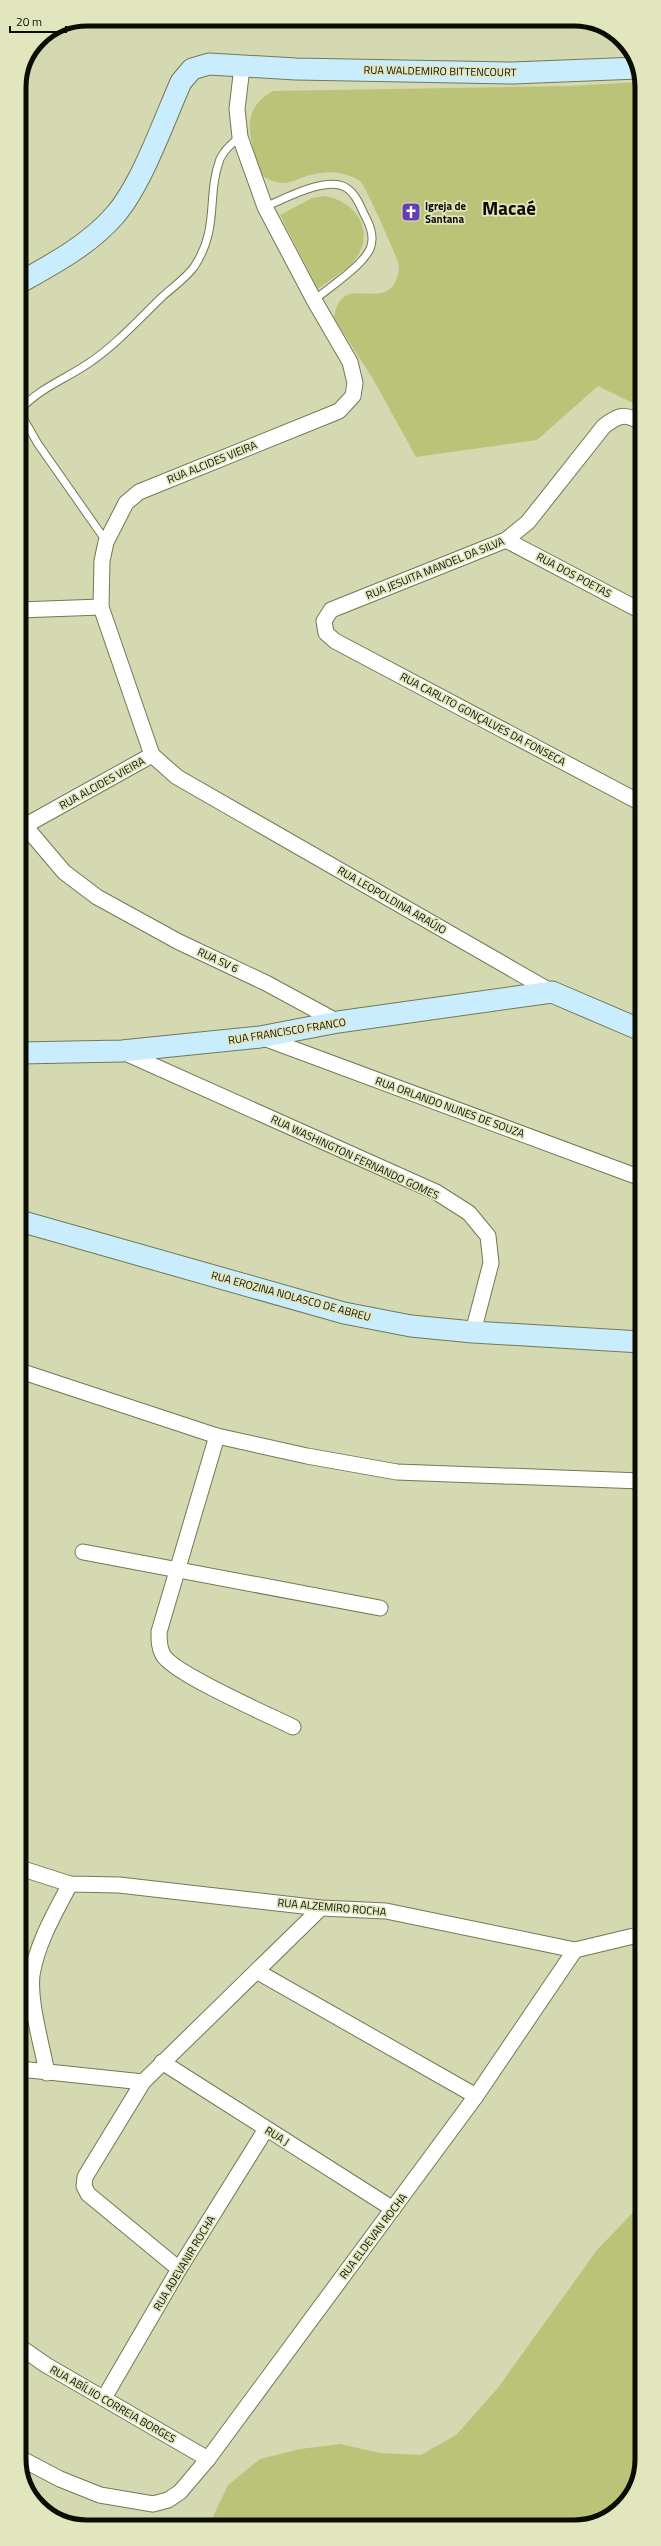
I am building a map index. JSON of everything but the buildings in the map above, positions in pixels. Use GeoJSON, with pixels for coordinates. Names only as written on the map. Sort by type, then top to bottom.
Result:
{"type":"FeatureCollection","features":[{"type":"Feature","properties":{"kind":"street","name":"RUA WALDEMIRO BITTENCOURT"},"geometry":{"type":"LineString","coordinates":[[26,279],[74,252],[115,214],[139,176],[181,82],[192,69],[209,64],[242,67],[513,73],[632,68]]}},
{"type":"Feature","properties":{"kind":"street","name":"RUA ALCIDES VIEIRA"},"geometry":{"type":"LineString","coordinates":[[26,825],[152,755],[101,607],[102,561],[106,542],[126,503],[139,492],[339,411],[353,396],[355,383],[350,362],[314,300],[265,207],[240,137],[237,109],[242,67]]}},
{"type":"Feature","properties":{"kind":"street","name":"RUA JESUITA MANOEL DA SILVA"},"geometry":{"type":"LineString","coordinates":[[326,632],[324,621],[331,610],[506,540],[528,522],[604,426],[617,416],[635,419]]}},
{"type":"Feature","properties":{"kind":"street","name":"RUA DOS POETAS"},"geometry":{"type":"LineString","coordinates":[[506,540],[635,608]]}},
{"type":"Feature","properties":{"kind":"street"},"geometry":{"type":"LineString","coordinates":[[26,610],[101,607]]}},
{"type":"Feature","properties":{"kind":"street","name":"RUA CARLITO GONÇALVES DA FONSECA"},"geometry":{"type":"LineString","coordinates":[[326,632],[335,641],[635,800]]}},
{"type":"Feature","properties":{"kind":"street","name":"RUA LEOPOLDINA ARAÚJO"},"geometry":{"type":"LineString","coordinates":[[152,755],[178,777],[552,992],[635,1027]]}},
{"type":"Feature","properties":{"kind":"street","name":"RUA SV 6"},"geometry":{"type":"LineString","coordinates":[[26,831],[64,872],[97,897],[180,942],[266,983],[338,1022]]}},
{"type":"Feature","properties":{"kind":"street","name":"RUA FRANCISCO FRANCO"},"geometry":{"type":"LineString","coordinates":[[26,1054],[122,1051],[260,1036],[338,1022],[552,992]]}},
{"type":"Feature","properties":{"kind":"street","name":"RUA ORLANDO NUNES DE SOUZA"},"geometry":{"type":"LineString","coordinates":[[260,1036],[635,1176]]}},
{"type":"Feature","properties":{"kind":"street","name":"RUA WASHINGTON FERNANDO GOMES"},"geometry":{"type":"LineString","coordinates":[[122,1051],[436,1192],[469,1213],[488,1236],[491,1263],[474,1332]]}},
{"type":"Feature","properties":{"kind":"street","name":"RUA EROZINA NOLASCO DE ABREU"},"geometry":{"type":"LineString","coordinates":[[26,1223],[344,1313],[411,1326],[474,1332],[635,1342]]}},
{"type":"Feature","properties":{"kind":"street"},"geometry":{"type":"LineString","coordinates":[[26,1373],[217,1436],[307,1456],[397,1472],[635,1481]]}},
{"type":"Feature","properties":{"kind":"street"},"geometry":{"type":"LineString","coordinates":[[217,1436],[179,1569],[159,1632],[159,1646],[164,1657],[172,1665],[215,1689],[293,1727]]}},
{"type":"Feature","properties":{"kind":"street"},"geometry":{"type":"LineString","coordinates":[[83,1552],[380,1608]]}},
{"type":"Feature","properties":{"kind":"street","name":"RUA ALZEMIRO ROCHA"},"geometry":{"type":"LineString","coordinates":[[26,1870],[70,1884],[119,1885],[321,1908],[386,1911],[575,1950],[635,1936]]}},
{"type":"Feature","properties":{"kind":"street"},"geometry":{"type":"LineString","coordinates":[[47,2073],[34,2006],[32,1976],[39,1946],[70,1884]]}},
{"type":"Feature","properties":{"kind":"street"},"geometry":{"type":"LineString","coordinates":[[179,2268],[88,2194],[84,2186],[85,2177],[143,2082],[162,2062],[258,1972],[321,1908]]}},
{"type":"Feature","properties":{"kind":"street","name":"RUA ELDEVAN ROCHA"},"geometry":{"type":"LineString","coordinates":[[26,2461],[60,2479],[100,2495],[153,2504],[168,2500],[180,2492],[208,2458],[476,2096],[575,1950]]}},
{"type":"Feature","properties":{"kind":"street"},"geometry":{"type":"LineString","coordinates":[[258,1972],[476,2096]]}},
{"type":"Feature","properties":{"kind":"street","name":"RUA J"},"geometry":{"type":"LineString","coordinates":[[162,2062],[393,2209]]}},
{"type":"Feature","properties":{"kind":"street"},"geometry":{"type":"LineString","coordinates":[[26,2069],[47,2073],[143,2082]]}},
{"type":"Feature","properties":{"kind":"street","name":"RUA ADEVANIR ROCHA"},"geometry":{"type":"LineString","coordinates":[[104,2398],[179,2268],[266,2129]]}},
{"type":"Feature","properties":{"kind":"street","name":"RUA ABÍLIIO CORREIA BORGES"},"geometry":{"type":"LineString","coordinates":[[26,2350],[46,2365],[208,2458]]}},
{"type":"Feature","properties":{"kind":"lane"},"geometry":{"type":"LineString","coordinates":[[26,404],[41,389],[89,364],[193,268],[204,250],[211,228],[216,173],[220,159],[227,148],[240,137]]}},
{"type":"Feature","properties":{"kind":"lane"},"geometry":{"type":"LineString","coordinates":[[265,207],[325,184],[337,184],[347,188],[355,197],[370,225],[372,238],[370,249],[357,265],[314,300]]}},
{"type":"Feature","properties":{"kind":"lane"},"geometry":{"type":"LineString","coordinates":[[26,423],[38,444],[106,542]]}},
{"type":"Feature","properties":{"kind":"green space"},"geometry":{"type":"Polygon","coordinates":[[[635,82],[635,404],[598,386],[537,440],[416,457],[373,379],[334,318],[338,305],[344,297],[359,293],[377,294],[385,292],[393,286],[396,281],[399,266],[381,221],[363,185],[360,181],[353,177],[345,174],[330,172],[281,183],[275,182],[261,175],[251,139],[250,128],[254,108],[261,99],[273,91],[569,86],[635,82]]]}},
{"type":"Feature","properties":{"kind":"green space"},"geometry":{"type":"Polygon","coordinates":[[[325,196],[337,199],[355,212],[363,230],[363,241],[360,251],[353,262],[318,289],[280,215],[312,198],[325,196]]]}},
{"type":"Feature","properties":{"kind":"green space"},"geometry":{"type":"Polygon","coordinates":[[[635,2210],[634,2471],[627,2490],[614,2505],[605,2512],[594,2517],[574,2520],[211,2520],[228,2485],[260,2459],[300,2449],[340,2444],[380,2453],[421,2455],[456,2435],[497,2389],[597,2250],[635,2210]]]}},
{"type":"Feature","properties":{"kind":"place","name":"Igreja de Santana"},"geometry":{"type":"Point","coordinates":[411,212]}},
{"type":"Feature","properties":{"kind":"district","name":"Macaé"},"geometry":{"type":"Point","coordinates":[509,208]}}]}
